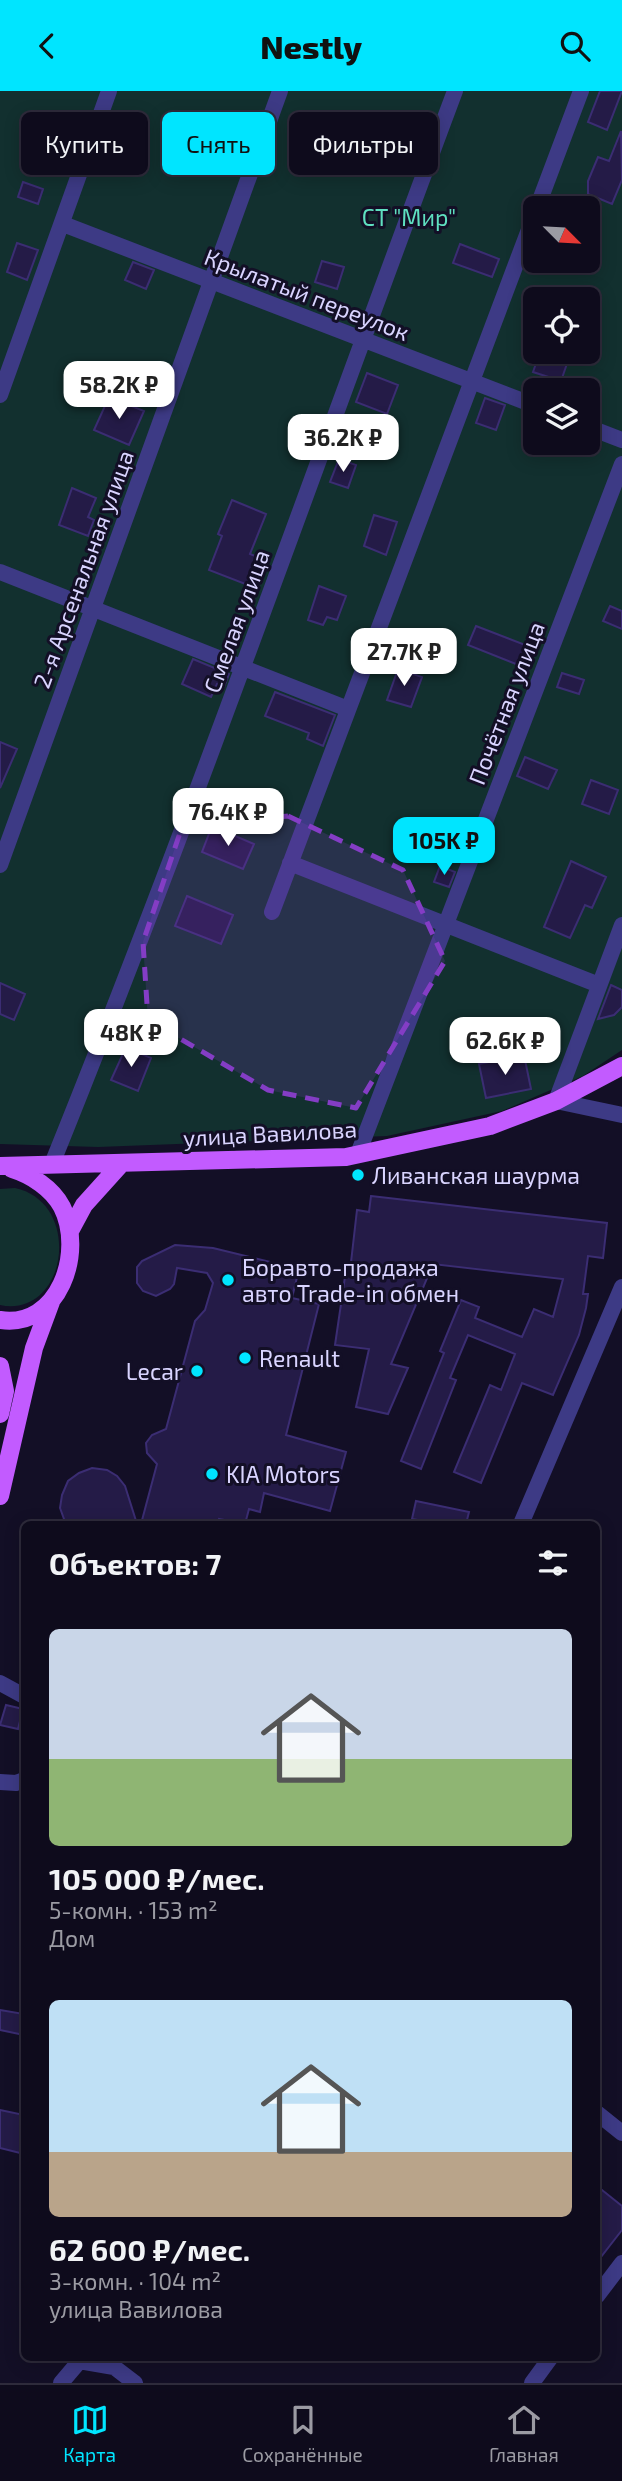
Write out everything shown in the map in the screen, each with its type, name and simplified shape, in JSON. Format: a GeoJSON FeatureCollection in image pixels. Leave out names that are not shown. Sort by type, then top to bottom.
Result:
{"type":"FeatureCollection","features":[{"type":"Feature","properties":{"kind":"main road","name":"улица Вавилова"},"geometry":{"type":"LineString","coordinates":[[1,1165],[346,1157],[490,1126],[556,1101],[622,1066]]}},
{"type":"Feature","properties":{"kind":"main road","name":"улица Вавилова"},"geometry":{"type":"LineString","coordinates":[[70,1231],[84,1205],[121,1164]]}},
{"type":"Feature","properties":{"kind":"main road","name":"улица Вавилова"},"geometry":{"type":"LineString","coordinates":[[0,1496],[34,1348],[51,1302],[64,1283],[71,1257],[70,1231],[62,1206],[35,1178],[1,1165]]}},
{"type":"Feature","properties":{"kind":"main road"},"geometry":{"type":"LineString","coordinates":[[0,1320],[10,1322],[29,1317],[51,1302]]}},
{"type":"Feature","properties":{"kind":"main road"},"geometry":{"type":"LineString","coordinates":[[0,1366],[5,1391],[0,1414]]}},
{"type":"Feature","properties":{"kind":"street"},"geometry":{"type":"LineString","coordinates":[[0,395],[109,91]]}},
{"type":"Feature","properties":{"kind":"street","name":"2-я Арсенальная улица"},"geometry":{"type":"LineString","coordinates":[[0,865],[280,91]]}},
{"type":"Feature","properties":{"kind":"street","name":"Смелая улица"},"geometry":{"type":"LineString","coordinates":[[52,1164],[244,668],[455,91]]}},
{"type":"Feature","properties":{"kind":"street"},"geometry":{"type":"LineString","coordinates":[[541,196],[581,91]]}},
{"type":"Feature","properties":{"kind":"street","name":"Крылатый переулок"},"geometry":{"type":"LineString","coordinates":[[63,224],[523,401]]}},
{"type":"Feature","properties":{"kind":"street"},"geometry":{"type":"LineString","coordinates":[[272,912],[523,244]]}},
{"type":"Feature","properties":{"kind":"street"},"geometry":{"type":"LineString","coordinates":[[600,431],[622,440]]}},
{"type":"Feature","properties":{"kind":"street","name":"Почётная улица"},"geometry":{"type":"LineString","coordinates":[[358,1154],[622,464]]}},
{"type":"Feature","properties":{"kind":"street"},"geometry":{"type":"LineString","coordinates":[[0,572],[348,709]]}},
{"type":"Feature","properties":{"kind":"street"},"geometry":{"type":"LineString","coordinates":[[290,863],[599,985]]}},
{"type":"Feature","properties":{"kind":"street"},"geometry":{"type":"LineString","coordinates":[[622,925],[556,1101],[622,1115]]}},
{"type":"Feature","properties":{"kind":"street"},"geometry":{"type":"LineString","coordinates":[[522,1521],[622,1287]]}},
{"type":"Feature","properties":{"kind":"street"},"geometry":{"type":"LineString","coordinates":[[0,1683],[21,1694]]}},
{"type":"Feature","properties":{"kind":"street"},"geometry":{"type":"LineString","coordinates":[[0,1782],[21,1781]]}},
{"type":"Feature","properties":{"kind":"street"},"geometry":{"type":"LineString","coordinates":[[600,2115],[622,2133]]}},
{"type":"Feature","properties":{"kind":"street"},"geometry":{"type":"LineString","coordinates":[[600,2292],[622,2263]]}},
{"type":"Feature","properties":{"kind":"street"},"geometry":{"type":"LineString","coordinates":[[61,2383],[79,2361]]}},
{"type":"Feature","properties":{"kind":"street"},"geometry":{"type":"LineString","coordinates":[[89,2361],[114,2367],[135,2383]]}},
{"type":"Feature","properties":{"kind":"street"},"geometry":{"type":"LineString","coordinates":[[532,2383],[548,2361]]}},
{"type":"Feature","properties":{"kind":"highlighted area"},"geometry":{"type":"Polygon","coordinates":[[[288,816],[403,870],[445,961],[356,1108],[268,1090],[148,1020],[143,942],[182,827],[288,816]]]}},
{"type":"Feature","properties":{"kind":"green space","name":"СТ \"Мир\""},"geometry":{"type":"Polygon","coordinates":[[[0,91],[622,91],[622,1050],[583,1076],[502,1111],[387,1136],[98,1147],[0,1144],[0,91]]]}},
{"type":"Feature","properties":{"kind":"green space"},"geometry":{"type":"Polygon","coordinates":[[[15,1188],[37,1198],[51,1215],[58,1235],[58,1257],[52,1278],[40,1295],[23,1305],[0,1305],[0,1189],[15,1188]]]}},
{"type":"Feature","properties":{"kind":"building"},"geometry":{"type":"Polygon","coordinates":[[[600,91],[622,91],[607,130],[588,122],[600,91]]]}},
{"type":"Feature","properties":{"kind":"building"},"geometry":{"type":"Polygon","coordinates":[[[621,131],[622,180],[612,204],[600,199],[600,196],[588,194],[588,181],[598,157],[609,161],[621,131]]]}},
{"type":"Feature","properties":{"kind":"building"},"geometry":{"type":"Polygon","coordinates":[[[23,182],[43,189],[38,204],[18,197],[23,182]]]}},
{"type":"Feature","properties":{"kind":"building"},"geometry":{"type":"Polygon","coordinates":[[[17,243],[38,250],[27,280],[7,272],[17,243]]]}},
{"type":"Feature","properties":{"kind":"building"},"geometry":{"type":"Polygon","coordinates":[[[460,244],[499,259],[492,277],[453,263],[460,244]]]}},
{"type":"Feature","properties":{"kind":"building"},"geometry":{"type":"Polygon","coordinates":[[[322,261],[344,267],[337,289],[315,282],[322,261]]]}},
{"type":"Feature","properties":{"kind":"building"},"geometry":{"type":"Polygon","coordinates":[[[133,262],[154,270],[146,289],[125,280],[133,262]]]}},
{"type":"Feature","properties":{"kind":"building"},"geometry":{"type":"Polygon","coordinates":[[[536,364],[567,364],[562,378],[533,372],[536,364]]]}},
{"type":"Feature","properties":{"kind":"building"},"geometry":{"type":"Polygon","coordinates":[[[367,373],[398,385],[387,414],[356,402],[367,373]]]}},
{"type":"Feature","properties":{"kind":"building"},"geometry":{"type":"Polygon","coordinates":[[[109,397],[144,411],[129,445],[94,430],[109,397]]]}},
{"type":"Feature","properties":{"kind":"building"},"geometry":{"type":"Polygon","coordinates":[[[485,398],[505,405],[496,430],[476,423],[485,398]]]}},
{"type":"Feature","properties":{"kind":"building"},"geometry":{"type":"Polygon","coordinates":[[[339,459],[356,465],[348,488],[330,482],[339,459]]]}},
{"type":"Feature","properties":{"kind":"building"},"geometry":{"type":"Polygon","coordinates":[[[72,488],[96,498],[88,517],[94,520],[88,536],[59,525],[72,488]]]}},
{"type":"Feature","properties":{"kind":"building"},"geometry":{"type":"Polygon","coordinates":[[[232,500],[266,514],[250,554],[263,559],[253,587],[209,570],[222,536],[218,534],[232,500]]]}},
{"type":"Feature","properties":{"kind":"building"},"geometry":{"type":"Polygon","coordinates":[[[374,515],[397,522],[386,555],[364,546],[374,515]]]}},
{"type":"Feature","properties":{"kind":"building"},"geometry":{"type":"Polygon","coordinates":[[[319,586],[346,596],[337,620],[327,617],[323,625],[308,620],[319,586]]]}},
{"type":"Feature","properties":{"kind":"building"},"geometry":{"type":"Polygon","coordinates":[[[610,606],[622,611],[622,629],[603,621],[610,606]]]}},
{"type":"Feature","properties":{"kind":"building"},"geometry":{"type":"Polygon","coordinates":[[[476,626],[528,646],[521,666],[468,645],[476,626]]]}},
{"type":"Feature","properties":{"kind":"building"},"geometry":{"type":"Polygon","coordinates":[[[193,659],[229,674],[224,687],[217,684],[211,697],[182,684],[193,659]]]}},
{"type":"Feature","properties":{"kind":"building"},"geometry":{"type":"Polygon","coordinates":[[[398,669],[422,677],[411,707],[387,700],[398,669]]]}},
{"type":"Feature","properties":{"kind":"building"},"geometry":{"type":"Polygon","coordinates":[[[562,673],[584,680],[579,694],[557,687],[562,673]]]}},
{"type":"Feature","properties":{"kind":"building"},"geometry":{"type":"Polygon","coordinates":[[[275,692],[335,715],[323,746],[307,739],[309,733],[265,716],[275,692]]]}},
{"type":"Feature","properties":{"kind":"building"},"geometry":{"type":"Polygon","coordinates":[[[0,742],[17,749],[0,788],[0,742]]]}},
{"type":"Feature","properties":{"kind":"building"},"geometry":{"type":"Polygon","coordinates":[[[525,757],[557,770],[548,789],[517,776],[525,757]]]}},
{"type":"Feature","properties":{"kind":"building"},"geometry":{"type":"Polygon","coordinates":[[[591,780],[618,790],[609,814],[582,804],[591,780]]]}},
{"type":"Feature","properties":{"kind":"building"},"geometry":{"type":"Polygon","coordinates":[[[212,826],[254,844],[243,869],[202,852],[212,826]]]}},
{"type":"Feature","properties":{"kind":"building"},"geometry":{"type":"Polygon","coordinates":[[[571,861],[606,877],[592,908],[585,905],[570,938],[544,927],[571,861]]]}},
{"type":"Feature","properties":{"kind":"building"},"geometry":{"type":"Polygon","coordinates":[[[440,866],[455,872],[449,887],[434,882],[440,866]]]}},
{"type":"Feature","properties":{"kind":"building"},"geometry":{"type":"Polygon","coordinates":[[[187,896],[233,915],[221,944],[175,926],[187,896]]]}},
{"type":"Feature","properties":{"kind":"building"},"geometry":{"type":"Polygon","coordinates":[[[0,983],[25,994],[14,1020],[0,1014],[0,983]]]}},
{"type":"Feature","properties":{"kind":"building"},"geometry":{"type":"Polygon","coordinates":[[[611,985],[622,990],[622,1007],[614,1015],[598,1019],[611,985]]]}},
{"type":"Feature","properties":{"kind":"building"},"geometry":{"type":"Polygon","coordinates":[[[126,1047],[151,1058],[138,1091],[111,1080],[126,1047]]]}},
{"type":"Feature","properties":{"kind":"building"},"geometry":{"type":"Polygon","coordinates":[[[524,1055],[531,1089],[486,1098],[479,1064],[524,1055]]]}},
{"type":"Feature","properties":{"kind":"building"},"geometry":{"type":"Polygon","coordinates":[[[371,1196],[607,1223],[603,1258],[588,1256],[583,1294],[588,1294],[586,1308],[579,1335],[553,1395],[522,1383],[481,1483],[454,1472],[490,1385],[501,1390],[515,1354],[468,1335],[450,1378],[456,1380],[421,1469],[401,1461],[444,1353],[440,1351],[461,1300],[479,1307],[475,1318],[522,1337],[534,1309],[553,1317],[563,1279],[433,1264],[391,1364],[408,1368],[388,1414],[356,1407],[369,1349],[335,1345],[346,1270],[350,1271],[357,1210],[369,1212],[371,1196]]]}},
{"type":"Feature","properties":{"kind":"building"},"geometry":{"type":"Polygon","coordinates":[[[175,1245],[213,1248],[299,1269],[292,1298],[319,1304],[286,1435],[346,1452],[330,1511],[264,1493],[260,1512],[249,1509],[246,1521],[142,1521],[157,1464],[147,1453],[146,1443],[152,1435],[166,1429],[195,1321],[205,1310],[213,1283],[207,1273],[177,1268],[174,1284],[156,1296],[143,1291],[137,1283],[137,1267],[142,1261],[175,1245]]]}},
{"type":"Feature","properties":{"kind":"building"},"geometry":{"type":"Polygon","coordinates":[[[92,1468],[107,1470],[117,1476],[125,1486],[136,1521],[66,1521],[60,1508],[62,1495],[68,1481],[92,1468]]]}},
{"type":"Feature","properties":{"kind":"building"},"geometry":{"type":"Polygon","coordinates":[[[416,1501],[469,1512],[467,1521],[412,1519],[416,1501]]]}},
{"type":"Feature","properties":{"kind":"building"},"geometry":{"type":"Polygon","coordinates":[[[6,1705],[21,1709],[18,1729],[0,1725],[6,1705]]]}},
{"type":"Feature","properties":{"kind":"building"},"geometry":{"type":"Polygon","coordinates":[[[0,2010],[21,2014],[21,2034],[0,2030],[0,2010]]]}},
{"type":"Feature","properties":{"kind":"building"},"geometry":{"type":"Polygon","coordinates":[[[0,2110],[21,2114],[21,2153],[0,2148],[0,2110]]]}},
{"type":"Feature","properties":{"kind":"building"},"geometry":{"type":"Polygon","coordinates":[[[600,2188],[622,2206],[622,2230],[600,2258],[600,2188]]]}},
{"type":"Feature","properties":{"kind":"place","name":"Ливанская шаурма"},"geometry":{"type":"Point","coordinates":[358,1175]}},
{"type":"Feature","properties":{"kind":"place","name":"Боравто-продажа авто Trade-in обмен"},"geometry":{"type":"Point","coordinates":[228,1280]}},
{"type":"Feature","properties":{"kind":"place","name":"Renault"},"geometry":{"type":"Point","coordinates":[245,1358]}},
{"type":"Feature","properties":{"kind":"place","name":"Lecar"},"geometry":{"type":"Point","coordinates":[197,1371]}},
{"type":"Feature","properties":{"kind":"place","name":"KIA Motors"},"geometry":{"type":"Point","coordinates":[212,1474]}}]}
